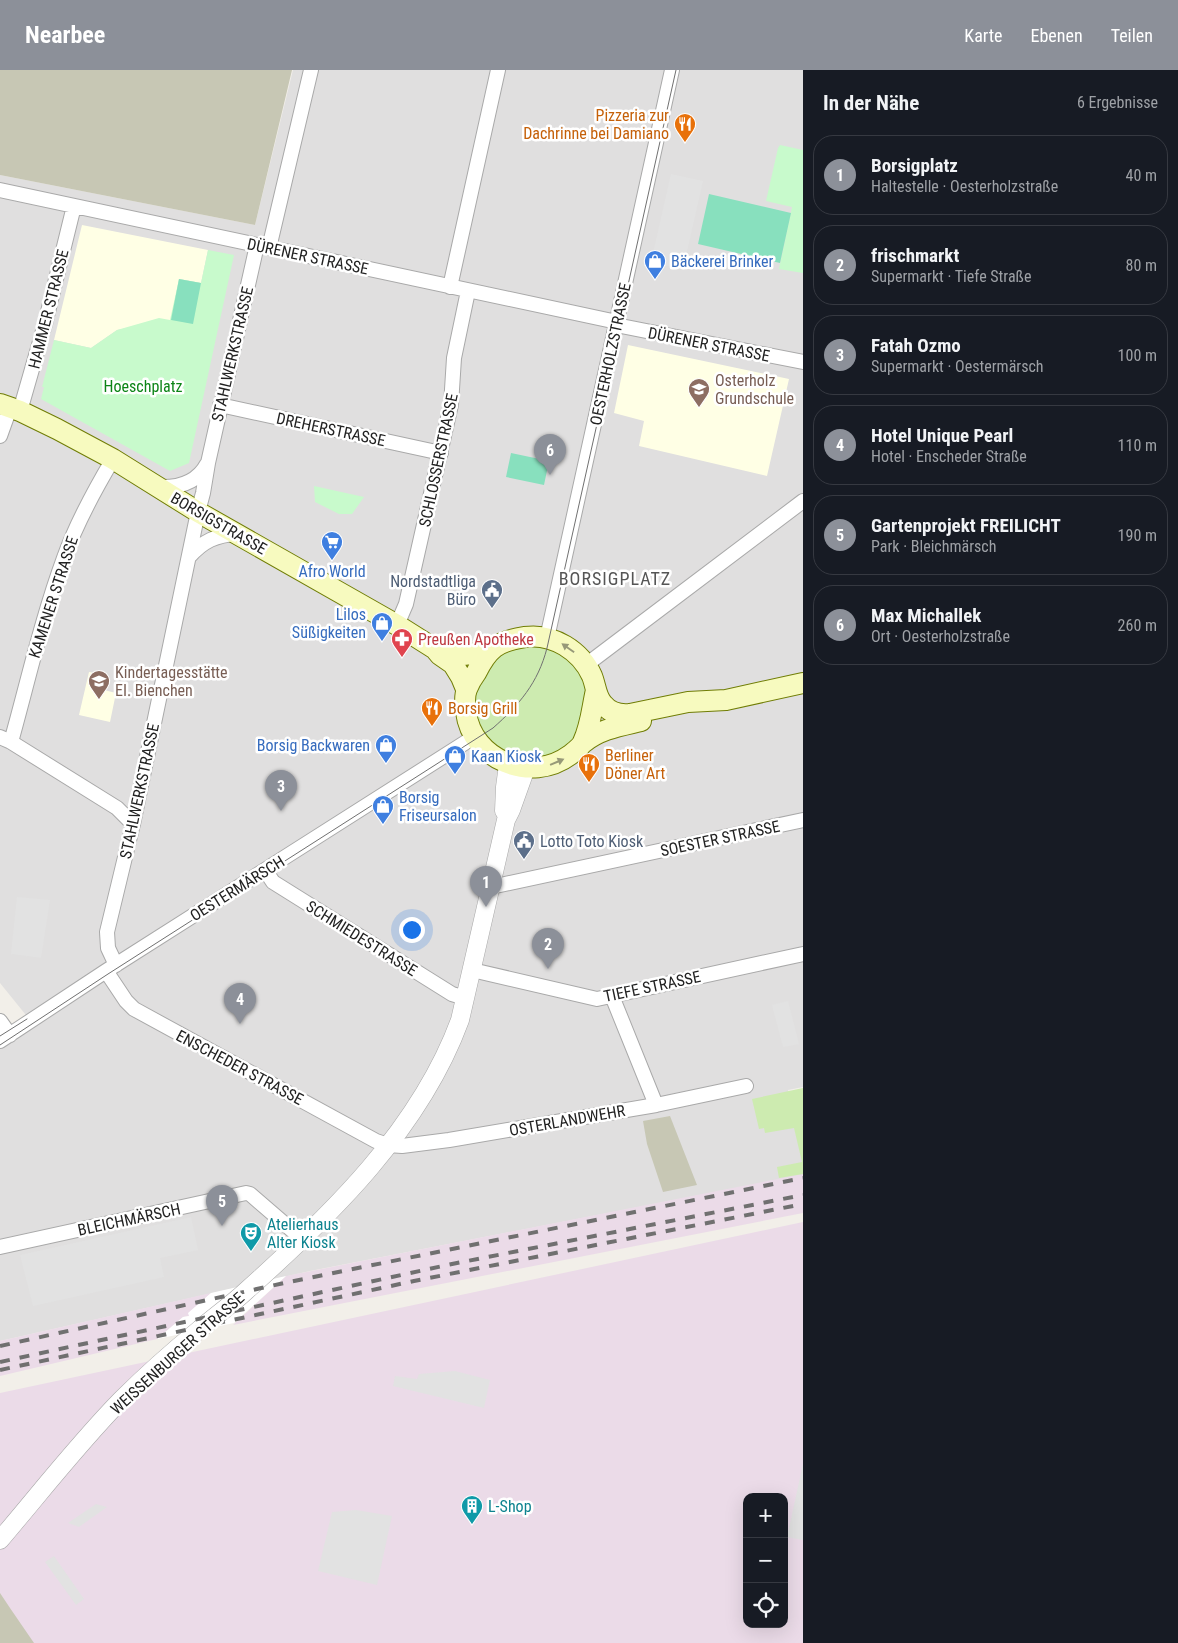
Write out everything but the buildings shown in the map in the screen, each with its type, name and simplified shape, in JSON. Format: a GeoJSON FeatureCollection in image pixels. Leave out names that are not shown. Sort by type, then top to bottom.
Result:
{"type":"FeatureCollection","features":[{"type":"Feature","properties":{"kind":"main road","name":"BORSIGSTRASSE"},"geometry":{"type":"LineString","coordinates":[[10,408],[113,459],[198,512],[397,625],[435,649],[463,656],[487,652]]}},
{"type":"Feature","properties":{"kind":"main road"},"geometry":{"type":"LineString","coordinates":[[726,700],[714,708],[698,712],[684,712],[609,728],[592,736],[565,759],[540,768],[517,766],[492,756],[474,737],[466,718],[464,702],[466,689],[487,652],[511,639],[527,636],[547,638],[570,649],[586,665],[604,706],[621,715],[688,702],[726,700],[803,683]]}},
{"type":"Feature","properties":{"kind":"main road","name":"BORSIGSTRASSE"},"geometry":{"type":"LineString","coordinates":[[435,649],[440,656],[456,667],[466,689]]}},
{"type":"Feature","properties":{"kind":"main road"},"geometry":{"type":"LineString","coordinates":[[583,743],[591,719],[596,690]]}},
{"type":"Feature","properties":{"kind":"street","name":"STAHLWERKSTRASSE"},"geometry":{"type":"LineString","coordinates":[[111,968],[107,932],[133,824],[220,405],[311,70]]}},
{"type":"Feature","properties":{"kind":"street"},"geometry":{"type":"LineString","coordinates":[[450,287],[498,70]]}},
{"type":"Feature","properties":{"kind":"street","name":"OESTERHOLZSTRASSE"},"geometry":{"type":"LineString","coordinates":[[547,638],[672,70]]}},
{"type":"Feature","properties":{"kind":"street","name":"DÜRENER STRASSE"},"geometry":{"type":"LineString","coordinates":[[0,190],[616,324],[803,362]]}},
{"type":"Feature","properties":{"kind":"street","name":"HAMMER STRASSE"},"geometry":{"type":"LineString","coordinates":[[0,436],[45,324],[74,206]]}},
{"type":"Feature","properties":{"kind":"street","name":"SCHLOSSERSTRASSE"},"geometry":{"type":"LineString","coordinates":[[397,625],[406,604],[441,453],[451,405],[454,358],[468,292]]}},
{"type":"Feature","properties":{"kind":"street","name":"DREHERSTRASSE"},"geometry":{"type":"LineString","coordinates":[[220,405],[441,453]]}},
{"type":"Feature","properties":{"kind":"street","name":"KAMENER STRASSE"},"geometry":{"type":"LineString","coordinates":[[6,739],[64,557],[77,526],[113,459]]}},
{"type":"Feature","properties":{"kind":"street"},"geometry":{"type":"LineString","coordinates":[[157,486],[171,488],[188,482],[203,472],[208,463]]}},
{"type":"Feature","properties":{"kind":"street"},"geometry":{"type":"LineString","coordinates":[[586,665],[803,501]]}},
{"type":"Feature","properties":{"kind":"street"},"geometry":{"type":"LineString","coordinates":[[188,558],[200,545],[208,541],[222,535],[237,534]]}},
{"type":"Feature","properties":{"kind":"street","name":"OESTERMÄRSCH"},"geometry":{"type":"LineString","coordinates":[[5,1038],[111,968],[474,737]]}},
{"type":"Feature","properties":{"kind":"street"},"geometry":{"type":"LineString","coordinates":[[6,739],[118,808],[133,824]]}},
{"type":"Feature","properties":{"kind":"street"},"geometry":{"type":"LineString","coordinates":[[301,1238],[354,1185],[388,1146],[441,1066],[460,1020],[506,820],[504,808],[517,766]]}},
{"type":"Feature","properties":{"kind":"street","name":"SOESTER STRASSE"},"geometry":{"type":"LineString","coordinates":[[490,888],[803,820]]}},
{"type":"Feature","properties":{"kind":"street","name":"SCHMIEDESTRASSE"},"geometry":{"type":"LineString","coordinates":[[265,870],[273,882],[452,994],[465,998]]}},
{"type":"Feature","properties":{"kind":"street","name":"TIEFE STRASSE"},"geometry":{"type":"LineString","coordinates":[[472,970],[597,999],[803,954]]}},
{"type":"Feature","properties":{"kind":"street","name":"ENSCHEDER STRASSE"},"geometry":{"type":"LineString","coordinates":[[111,968],[126,1001],[134,1009],[388,1146]]}},
{"type":"Feature","properties":{"kind":"street"},"geometry":{"type":"LineString","coordinates":[[612,996],[656,1104]]}},
{"type":"Feature","properties":{"kind":"street"},"geometry":{"type":"LineString","coordinates":[[0,1021],[5,1038]]}},
{"type":"Feature","properties":{"kind":"street","name":"OSTERLANDWEHR"},"geometry":{"type":"LineString","coordinates":[[388,1146],[449,1140],[656,1104],[746,1086]]}},
{"type":"Feature","properties":{"kind":"street","name":"BLEICHMÄRSCH"},"geometry":{"type":"LineString","coordinates":[[0,1247],[246,1193],[250,1194],[301,1238]]}},
{"type":"Feature","properties":{"kind":"street","name":"WEISSENBURGER STRASSE"},"geometry":{"type":"LineString","coordinates":[[0,1540],[122,1399],[198,1330],[246,1291],[301,1238]]}},
{"type":"Feature","properties":{"kind":"shaded area"},"geometry":{"type":"Polygon","coordinates":[[[0,70],[292,70],[255,225],[0,175],[0,70]]]}},
{"type":"Feature","properties":{"kind":"shaded area"},"geometry":{"type":"Polygon","coordinates":[[[293,70],[803,70],[803,1087],[788,1090],[803,1162],[803,1175],[310,1271],[0,1341],[0,1048],[34,1025],[0,983],[0,175],[255,225],[293,70]]]}},
{"type":"Feature","properties":{"kind":"shaded area"},"geometry":{"type":"Polygon","coordinates":[[[671,174],[703,181],[683,269],[651,262],[671,174]]]}},
{"type":"Feature","properties":{"kind":"shaded area"},"geometry":{"type":"Polygon","coordinates":[[[82,225],[208,250],[201,283],[179,279],[171,320],[117,330],[91,348],[54,340],[82,225]]]}},
{"type":"Feature","properties":{"kind":"shaded area","name":"Osterholz Grundschule"},"geometry":{"type":"Polygon","coordinates":[[[628,345],[789,379],[767,476],[639,446],[644,421],[614,413],[628,345]]]}},
{"type":"Feature","properties":{"kind":"shaded area","name":"Kindertagesstätte EI. Bienchen"},"geometry":{"type":"Polygon","coordinates":[[[89,672],[106,675],[104,690],[116,693],[110,722],[79,715],[89,672]]]}},
{"type":"Feature","properties":{"kind":"shaded area"},"geometry":{"type":"Polygon","coordinates":[[[17,897],[50,900],[41,958],[11,954],[17,897]]]}},
{"type":"Feature","properties":{"kind":"shaded area"},"geometry":{"type":"Polygon","coordinates":[[[788,1001],[799,1044],[783,1047],[772,1005],[788,1001]]]}},
{"type":"Feature","properties":{"kind":"shaded area"},"geometry":{"type":"Polygon","coordinates":[[[670,1116],[697,1185],[663,1192],[647,1144],[643,1121],[670,1116]]]}},
{"type":"Feature","properties":{"kind":"shaded area"},"geometry":{"type":"Polygon","coordinates":[[[803,1174],[803,1213],[233,1325],[286,1276],[803,1174]]]}},
{"type":"Feature","properties":{"kind":"shaded area"},"geometry":{"type":"Polygon","coordinates":[[[191,1217],[198,1250],[160,1258],[164,1277],[33,1306],[20,1255],[191,1217]]]}},
{"type":"Feature","properties":{"kind":"shaded area"},"geometry":{"type":"Polygon","coordinates":[[[803,1222],[803,1643],[0,1643],[0,1393],[803,1222]]]}},
{"type":"Feature","properties":{"kind":"shaded area"},"geometry":{"type":"Polygon","coordinates":[[[211,1293],[189,1313],[189,1316],[183,1317],[157,1339],[0,1376],[0,1341],[211,1293]]]}},
{"type":"Feature","properties":{"kind":"shaded area"},"geometry":{"type":"Polygon","coordinates":[[[455,1371],[490,1380],[484,1408],[393,1386],[395,1376],[417,1379],[419,1374],[455,1371]]]}},
{"type":"Feature","properties":{"kind":"shaded area"},"geometry":{"type":"Polygon","coordinates":[[[803,1464],[803,1540],[788,1537],[803,1464]]]}},
{"type":"Feature","properties":{"kind":"shaded area"},"geometry":{"type":"Polygon","coordinates":[[[96,1504],[107,1507],[79,1527],[68,1523],[96,1504]]]}},
{"type":"Feature","properties":{"kind":"shaded area"},"geometry":{"type":"Polygon","coordinates":[[[356,1510],[392,1516],[377,1585],[318,1571],[332,1512],[356,1510]]]}},
{"type":"Feature","properties":{"kind":"shaded area"},"geometry":{"type":"Polygon","coordinates":[[[54,1556],[84,1599],[76,1605],[45,1562],[54,1556]]]}},
{"type":"Feature","properties":{"kind":"shaded area"},"geometry":{"type":"Polygon","coordinates":[[[0,1593],[10,1608],[34,1643],[0,1643],[0,1593]]]}},
{"type":"Feature","properties":{"kind":"green space"},"geometry":{"type":"Polygon","coordinates":[[[780,145],[803,150],[803,273],[779,269],[792,207],[766,201],[780,145]]]}},
{"type":"Feature","properties":{"kind":"green space"},"geometry":{"type":"Polygon","coordinates":[[[709,194],[791,213],[780,263],[698,244],[709,194]]]}},
{"type":"Feature","properties":{"kind":"green space","name":"Hoeschplatz"},"geometry":{"type":"Polygon","coordinates":[[[208,250],[234,255],[189,463],[170,471],[41,399],[44,387],[42,387],[54,340],[91,348],[117,330],[159,318],[170,320],[179,279],[201,283],[208,250]]]}},
{"type":"Feature","properties":{"kind":"green space"},"geometry":{"type":"Polygon","coordinates":[[[179,279],[201,283],[193,324],[171,320],[179,279]]]}},
{"type":"Feature","properties":{"kind":"green space"},"geometry":{"type":"Polygon","coordinates":[[[511,453],[549,461],[544,485],[506,477],[511,453]]]}},
{"type":"Feature","properties":{"kind":"green space"},"geometry":{"type":"Polygon","coordinates":[[[314,486],[364,497],[352,514],[339,514],[315,502],[314,486]]]}},
{"type":"Feature","properties":{"kind":"green space"},"geometry":{"type":"Polygon","coordinates":[[[535,643],[546,645],[573,662],[588,690],[575,740],[548,758],[515,758],[488,742],[473,713],[476,681],[504,650],[535,643]]]}},
{"type":"Feature","properties":{"kind":"green space"},"geometry":{"type":"Polygon","coordinates":[[[803,1088],[803,1174],[779,1178],[777,1167],[802,1162],[794,1128],[765,1133],[764,1128],[759,1129],[752,1099],[803,1088]]]}},
{"type":"Feature","properties":{"kind":"pier"},"geometry":{"type":"Polygon","coordinates":[[[286,1276],[234,1323],[157,1339],[183,1317],[189,1316],[188,1313],[211,1293],[286,1276]]]}},
{"type":"Feature","properties":{"kind":"tram line"},"geometry":{"type":"LineString","coordinates":[[0,1045],[493,728],[511,711],[533,683],[547,648],[676,70]]}},
{"type":"Feature","properties":{"kind":"tram line"},"geometry":{"type":"LineString","coordinates":[[0,1036],[27,1019]]}},
{"type":"Feature","properties":{"kind":"railway"},"geometry":{"type":"LineString","coordinates":[[0,1346],[284,1283],[803,1178]]}},
{"type":"Feature","properties":{"kind":"railway"},"geometry":{"type":"LineString","coordinates":[[0,1362],[452,1264],[803,1195]]}},
{"type":"Feature","properties":{"kind":"railway"},"geometry":{"type":"LineString","coordinates":[[0,1370],[414,1281],[803,1204]]}},
{"type":"Feature","properties":{"kind":"place","name":"Pizzeria zur Dachrinne bei Damiano"},"geometry":{"type":"Point","coordinates":[685,143]}},
{"type":"Feature","properties":{"kind":"place","name":"Bäckerei Brinker"},"geometry":{"type":"Point","coordinates":[655,280]}},
{"type":"Feature","properties":{"kind":"place","name":"Osterholz Grundschule"},"geometry":{"type":"Point","coordinates":[699,408]}},
{"type":"Feature","properties":{"kind":"place","name":"Max Michallek"},"geometry":{"type":"Point","coordinates":[550,475]}},
{"type":"Feature","properties":{"kind":"place","name":"Afro World"},"geometry":{"type":"Point","coordinates":[332,561]}},
{"type":"Feature","properties":{"kind":"place","name":"Nordstadtliga Büro"},"geometry":{"type":"Point","coordinates":[492,609]}},
{"type":"Feature","properties":{"kind":"place","name":"Lilos Süßigkeiten"},"geometry":{"type":"Point","coordinates":[382,642]}},
{"type":"Feature","properties":{"kind":"place","name":"Preußen Apotheke"},"geometry":{"type":"Point","coordinates":[402,658]}},
{"type":"Feature","properties":{"kind":"place","name":"Kindertagesstätte EI. Bienchen"},"geometry":{"type":"Point","coordinates":[99,700]}},
{"type":"Feature","properties":{"kind":"place","name":"Borsig Grill"},"geometry":{"type":"Point","coordinates":[432,727]}},
{"type":"Feature","properties":{"kind":"place","name":"Borsig Backwaren"},"geometry":{"type":"Point","coordinates":[386,764]}},
{"type":"Feature","properties":{"kind":"place","name":"Kaan Kiosk"},"geometry":{"type":"Point","coordinates":[455,775]}},
{"type":"Feature","properties":{"kind":"place","name":"Berliner Döner Art"},"geometry":{"type":"Point","coordinates":[589,783]}},
{"type":"Feature","properties":{"kind":"place","name":"Fatah Ozmo"},"geometry":{"type":"Point","coordinates":[281,811]}},
{"type":"Feature","properties":{"kind":"place","name":"Borsig Friseursalon"},"geometry":{"type":"Point","coordinates":[383,825]}},
{"type":"Feature","properties":{"kind":"place","name":"Lotto Toto Kiosk"},"geometry":{"type":"Point","coordinates":[524,860]}},
{"type":"Feature","properties":{"kind":"place","name":"Borsigplatz"},"geometry":{"type":"Point","coordinates":[486,907]}},
{"type":"Feature","properties":{"kind":"place","name":"frischmarkt"},"geometry":{"type":"Point","coordinates":[548,969]}},
{"type":"Feature","properties":{"kind":"place","name":"Hotel Unique Pearl"},"geometry":{"type":"Point","coordinates":[240,1024]}},
{"type":"Feature","properties":{"kind":"place","name":"Gartenprojekt FREILICHT"},"geometry":{"type":"Point","coordinates":[222,1226]}},
{"type":"Feature","properties":{"kind":"place","name":"Atelierhaus Alter Kiosk"},"geometry":{"type":"Point","coordinates":[251,1252]}},
{"type":"Feature","properties":{"kind":"place","name":"L-Shop"},"geometry":{"type":"Point","coordinates":[472,1525]}},
{"type":"Feature","properties":{"kind":"district","name":"BORSIGPLATZ"},"geometry":{"type":"Point","coordinates":[615,579]}}]}
